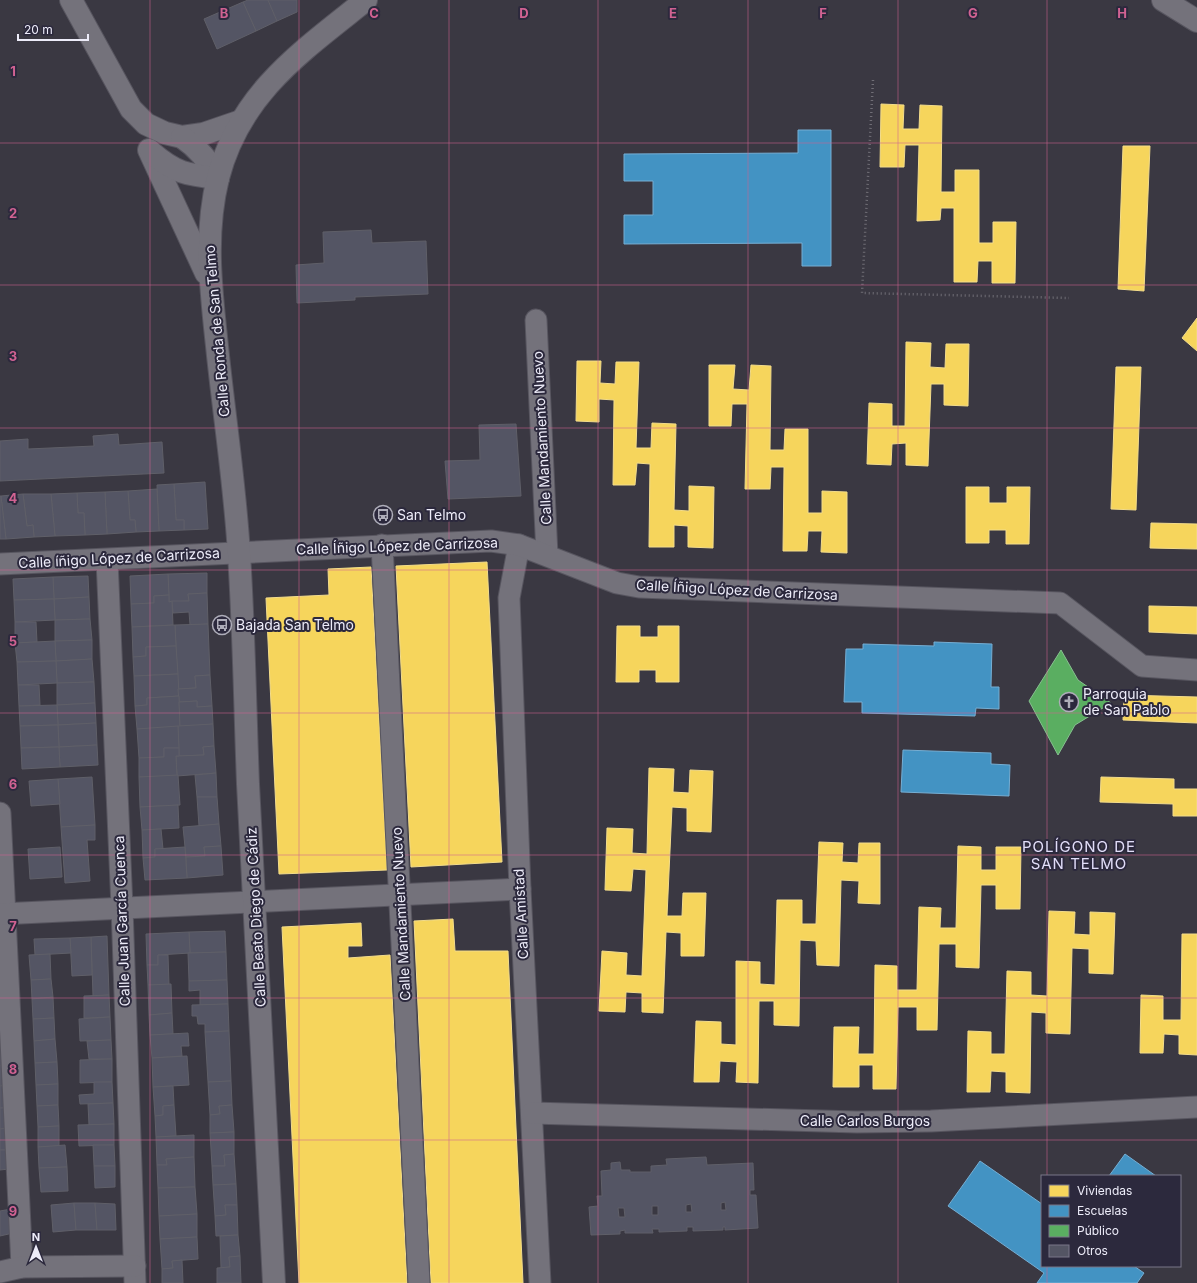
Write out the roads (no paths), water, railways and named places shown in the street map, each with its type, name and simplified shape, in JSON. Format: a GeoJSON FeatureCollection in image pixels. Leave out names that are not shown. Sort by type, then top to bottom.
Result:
{"type":"FeatureCollection","features":[{"type":"Feature","properties":{"kind":"street"},"geometry":{"type":"LineString","coordinates":[[71,0],[131,109],[137,130],[149,150],[200,257],[211,287]]}},
{"type":"Feature","properties":{"kind":"street","name":"Calle Ronda de San Telmo"},"geometry":{"type":"LineString","coordinates":[[239,552],[211,287],[209,242],[218,178],[227,150],[241,121],[270,80],[296,56],[366,0]]}},
{"type":"Feature","properties":{"kind":"street"},"geometry":{"type":"LineString","coordinates":[[1163,0],[1197,21]]}},
{"type":"Feature","properties":{"kind":"street"},"geometry":{"type":"LineString","coordinates":[[131,109],[146,124],[165,133],[182,137],[194,145],[212,166],[218,178]]}},
{"type":"Feature","properties":{"kind":"street"},"geometry":{"type":"LineString","coordinates":[[182,137],[203,134],[241,121]]}},
{"type":"Feature","properties":{"kind":"street"},"geometry":{"type":"LineString","coordinates":[[149,150],[165,164],[181,173],[218,178]]}},
{"type":"Feature","properties":{"kind":"street","name":"Calle Mandamiento Nuevo"},"geometry":{"type":"LineString","coordinates":[[536,320],[547,555]]}},
{"type":"Feature","properties":{"kind":"street","name":"Calle Íñigo López de Carrizosa"},"geometry":{"type":"LineString","coordinates":[[239,552],[491,541],[519,545],[617,583],[639,588],[1060,603],[1142,666],[1197,670]]}},
{"type":"Feature","properties":{"kind":"street","name":"Calle Mandamiento Nuevo"},"geometry":{"type":"LineString","coordinates":[[382,545],[419,1283]]}},
{"type":"Feature","properties":{"kind":"street","name":"Calle Amistad"},"geometry":{"type":"LineString","coordinates":[[519,545],[509,598],[520,889],[540,1283]]}},
{"type":"Feature","properties":{"kind":"street","name":"Calle íñigo López de Carrizosa"},"geometry":{"type":"LineString","coordinates":[[0,564],[107,560],[239,552]]}},
{"type":"Feature","properties":{"kind":"street","name":"Calle Beato Diego de Cádiz"},"geometry":{"type":"LineString","coordinates":[[239,552],[248,779],[274,1283]]}},
{"type":"Feature","properties":{"kind":"street","name":"Calle Juan García Cuenca"},"geometry":{"type":"LineString","coordinates":[[107,560],[122,907],[135,1275]]}},
{"type":"Feature","properties":{"kind":"street"},"geometry":{"type":"LineString","coordinates":[[0,813],[2,914],[22,1267]]}},
{"type":"Feature","properties":{"kind":"street"},"geometry":{"type":"LineString","coordinates":[[2,914],[122,907],[255,903],[520,889]]}},
{"type":"Feature","properties":{"kind":"street","name":"Calle Carlos Burgos"},"geometry":{"type":"LineString","coordinates":[[532,1113],[857,1122],[931,1121],[1197,1107]]}},
{"type":"Feature","properties":{"kind":"street"},"geometry":{"type":"LineString","coordinates":[[0,1272],[22,1267],[135,1275]]}},
{"type":"Feature","properties":{"kind":"place","name":"San Telmo"},"geometry":{"type":"Point","coordinates":[383,515]}},
{"type":"Feature","properties":{"kind":"place","name":"Bajada San Telmo"},"geometry":{"type":"Point","coordinates":[222,625]}},
{"type":"Feature","properties":{"kind":"place","name":"Parroquia de San Pablo"},"geometry":{"type":"Point","coordinates":[1069,702]}},
{"type":"Feature","properties":{"kind":"district","name":"POLÍGONO DE SAN TELMO"},"geometry":{"type":"Point","coordinates":[1079,856]}}]}
